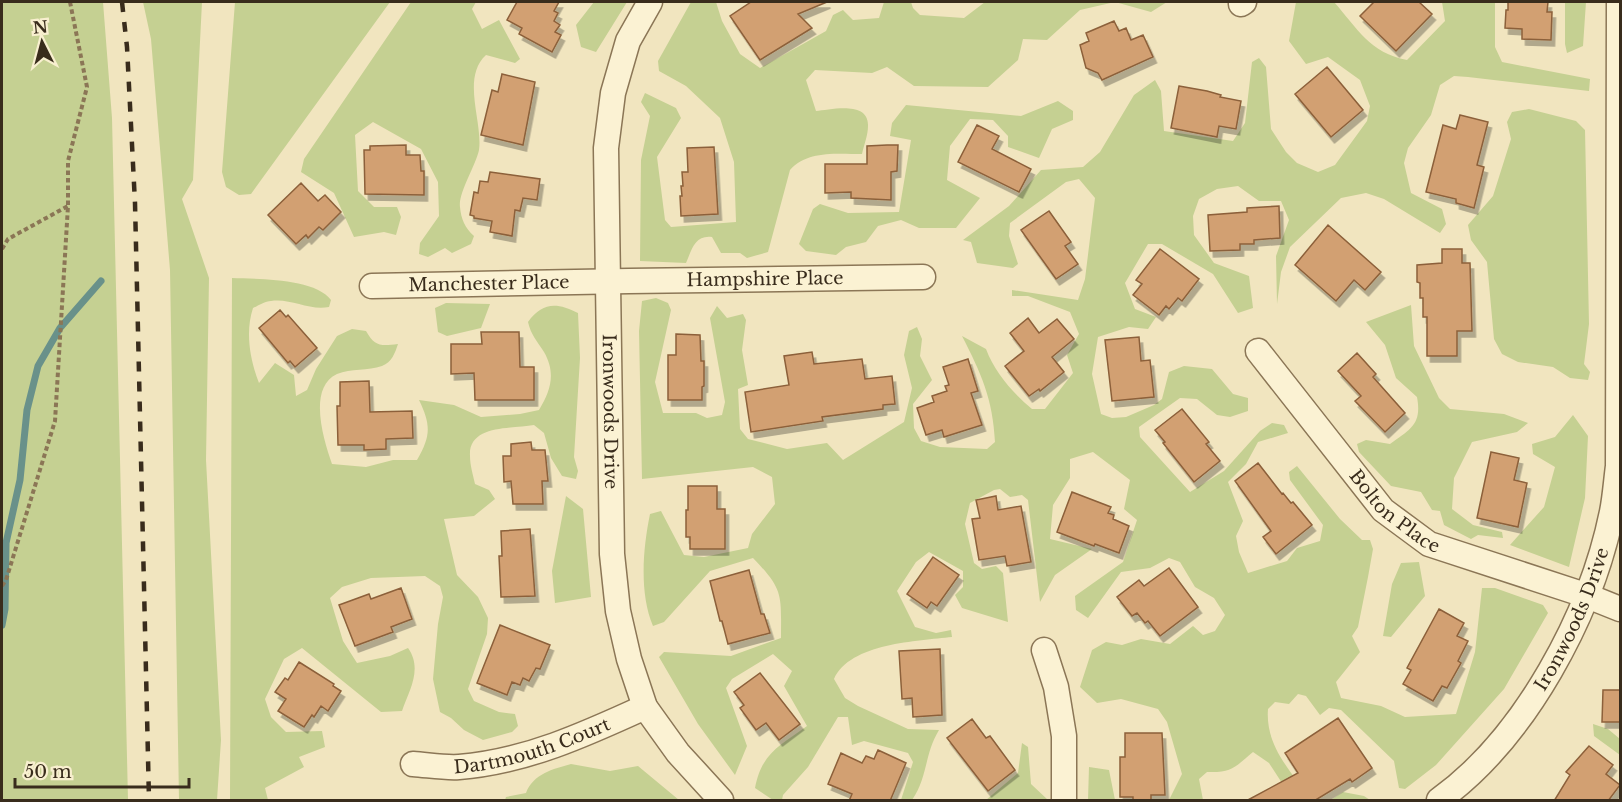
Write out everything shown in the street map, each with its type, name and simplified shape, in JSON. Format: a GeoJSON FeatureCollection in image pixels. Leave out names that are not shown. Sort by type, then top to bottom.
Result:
{"type":"FeatureCollection","features":[{"type":"Feature","properties":{"kind":"street","name":"Ironwoods Drive"},"geometry":{"type":"LineString","coordinates":[[650,2],[628,41],[613,93],[606,148],[612,554],[618,611],[629,659],[645,707],[678,753],[721,801]]}},
{"type":"Feature","properties":{"kind":"street","name":"Ironwoods Drive"},"geometry":{"type":"LineString","coordinates":[[1439,801],[1494,749],[1519,719],[1551,669],[1585,596],[1601,554],[1612,511],[1618,466],[1619,2]]}},
{"type":"Feature","properties":{"kind":"street","name":"Hampshire Place"},"geometry":{"type":"LineString","coordinates":[[607,281],[923,277]]}},
{"type":"Feature","properties":{"kind":"street","name":"Manchester Place"},"geometry":{"type":"LineString","coordinates":[[372,286],[607,281]]}},
{"type":"Feature","properties":{"kind":"street","name":"Bolton Place"},"geometry":{"type":"LineString","coordinates":[[1258,351],[1383,510],[1429,544],[1620,609]]}},
{"type":"Feature","properties":{"kind":"street"},"geometry":{"type":"LineString","coordinates":[[1044,650],[1056,687],[1064,736],[1064,801]]}},
{"type":"Feature","properties":{"kind":"street","name":"Dartmouth Court"},"geometry":{"type":"LineString","coordinates":[[413,764],[458,767],[504,759],[550,747],[594,731],[645,707]]}},
{"type":"Feature","properties":{"kind":"path"},"geometry":{"type":"LineString","coordinates":[[2,586],[6,580],[55,421],[68,206],[68,161],[87,87],[70,2]]}},
{"type":"Feature","properties":{"kind":"path"},"geometry":{"type":"LineString","coordinates":[[2,249],[8,239],[68,206]]}},
{"type":"Feature","properties":{"kind":"green space"},"geometry":{"type":"Polygon","coordinates":[[[2,2],[103,2],[112,118],[128,800],[2,800],[2,2]]]}},
{"type":"Feature","properties":{"kind":"green space"},"geometry":{"type":"Polygon","coordinates":[[[143,2],[202,2],[193,180],[182,199],[209,278],[206,460],[221,740],[217,800],[179,800],[170,270],[151,39],[143,2]]]}},
{"type":"Feature","properties":{"kind":"green space"},"geometry":{"type":"Polygon","coordinates":[[[235,2],[390,2],[251,194],[239,195],[226,187],[222,172],[235,2]]]}},
{"type":"Feature","properties":{"kind":"green space"},"geometry":{"type":"Polygon","coordinates":[[[411,2],[476,2],[472,9],[482,29],[499,20],[520,59],[515,63],[486,55],[479,65],[474,88],[479,150],[460,201],[462,219],[474,236],[471,244],[452,253],[445,248],[428,257],[419,254],[420,243],[439,216],[438,182],[421,149],[373,122],[355,135],[358,191],[374,207],[397,207],[401,217],[396,235],[384,232],[354,237],[334,193],[301,172],[304,159],[411,2]]]}},
{"type":"Feature","properties":{"kind":"green space"},"geometry":{"type":"Polygon","coordinates":[[[594,2],[627,2],[596,52],[581,47],[576,25],[594,2]]]}},
{"type":"Feature","properties":{"kind":"green space"},"geometry":{"type":"Polygon","coordinates":[[[691,2],[716,2],[722,21],[740,54],[760,68],[826,31],[833,15],[843,10],[853,20],[879,18],[884,2],[911,2],[920,15],[964,18],[985,2],[1115,2],[1080,10],[1047,40],[1023,39],[1018,60],[988,87],[914,86],[887,67],[872,73],[815,70],[806,80],[816,111],[848,108],[862,113],[867,118],[868,129],[862,154],[814,156],[805,159],[790,170],[768,252],[747,258],[740,253],[721,253],[712,237],[706,237],[695,244],[686,263],[640,261],[641,160],[650,116],[641,102],[645,93],[676,108],[681,118],[657,157],[665,220],[671,227],[736,222],[734,162],[720,118],[686,86],[659,71],[658,61],[691,2]]]}},
{"type":"Feature","properties":{"kind":"green space"},"geometry":{"type":"Polygon","coordinates":[[[1115,2],[1167,2],[1151,12],[1115,2]]]}},
{"type":"Feature","properties":{"kind":"green space"},"geometry":{"type":"Polygon","coordinates":[[[1296,2],[1334,2],[1365,38],[1383,52],[1407,60],[1445,21],[1442,2],[1495,2],[1495,47],[1502,62],[1590,79],[1589,91],[1454,76],[1440,85],[1431,115],[1408,148],[1404,163],[1411,193],[1442,209],[1446,224],[1440,233],[1384,199],[1366,193],[1341,198],[1290,247],[1281,272],[1277,304],[1276,256],[1289,220],[1281,201],[1259,201],[1238,186],[1217,189],[1199,199],[1193,216],[1194,235],[1214,263],[1249,276],[1253,308],[1238,313],[1213,274],[1162,244],[1148,244],[1125,283],[1135,309],[1156,317],[1148,329],[1129,327],[1098,337],[1092,374],[1101,414],[1112,418],[1126,417],[1154,405],[1162,399],[1169,372],[1184,366],[1212,369],[1233,394],[1248,398],[1248,411],[1230,417],[1217,415],[1197,399],[1180,398],[1139,427],[1140,437],[1190,492],[1224,471],[1260,431],[1272,423],[1284,425],[1288,433],[1258,442],[1246,464],[1228,482],[1243,521],[1236,536],[1239,552],[1248,573],[1287,561],[1297,548],[1320,541],[1323,525],[1290,480],[1289,472],[1297,466],[1340,519],[1362,540],[1370,540],[1373,549],[1368,577],[1358,627],[1352,636],[1360,652],[1336,682],[1341,698],[1381,706],[1405,717],[1456,714],[1475,652],[1482,588],[1495,588],[1543,605],[1548,613],[1504,689],[1436,765],[1405,789],[1399,788],[1394,761],[1341,710],[1329,708],[1320,715],[1306,696],[1298,694],[1289,704],[1275,702],[1268,709],[1268,722],[1275,747],[1281,758],[1312,800],[1293,800],[1269,763],[1253,752],[1233,768],[1207,772],[1199,779],[1203,800],[1169,800],[1182,774],[1167,722],[1158,709],[1121,699],[1097,703],[1080,687],[1092,650],[1106,642],[1122,645],[1141,639],[1170,644],[1193,626],[1203,635],[1215,631],[1225,615],[1214,598],[1195,587],[1180,562],[1169,558],[1150,568],[1121,572],[1088,618],[1076,610],[1075,596],[1123,562],[1137,520],[1124,509],[1130,480],[1093,452],[1070,459],[1070,478],[1053,505],[1050,539],[1092,549],[1055,575],[1040,602],[1028,500],[1022,495],[1010,497],[1000,489],[994,490],[970,503],[965,524],[974,563],[982,569],[996,566],[1003,573],[1008,622],[962,608],[955,595],[963,587],[963,571],[929,552],[916,562],[897,591],[915,627],[936,633],[951,630],[952,637],[886,646],[869,651],[842,667],[834,679],[845,698],[858,706],[908,729],[939,730],[934,739],[921,783],[912,800],[901,800],[913,762],[908,753],[864,741],[852,745],[848,717],[838,717],[808,767],[783,795],[782,800],[773,800],[755,788],[767,758],[807,726],[784,686],[792,671],[773,654],[732,679],[726,688],[747,746],[735,775],[698,724],[659,657],[664,652],[731,656],[781,638],[779,594],[770,578],[753,558],[710,571],[664,622],[653,626],[644,585],[646,541],[650,514],[661,511],[684,555],[704,557],[748,548],[752,534],[775,504],[772,477],[753,467],[642,479],[639,331],[642,301],[656,298],[668,303],[671,310],[655,382],[663,413],[696,413],[707,418],[722,415],[725,402],[710,318],[717,306],[727,318],[743,314],[746,320],[742,350],[748,385],[738,389],[740,429],[748,439],[787,449],[827,443],[843,460],[904,422],[912,388],[904,355],[909,331],[917,327],[922,339],[920,356],[932,380],[913,404],[914,428],[921,441],[940,447],[987,449],[995,442],[992,412],[980,374],[962,336],[986,349],[1000,374],[1025,403],[1032,409],[1045,409],[1073,373],[1067,355],[1079,334],[1070,312],[1028,296],[1012,296],[1012,290],[1078,300],[1085,279],[1095,198],[1079,179],[1066,182],[1010,223],[1009,236],[1018,264],[1013,268],[977,263],[971,242],[963,240],[1009,206],[1041,170],[1083,167],[1100,152],[1134,95],[1155,80],[1161,91],[1164,131],[1233,141],[1245,123],[1252,62],[1259,58],[1266,67],[1271,129],[1286,152],[1297,163],[1318,172],[1335,165],[1367,121],[1370,106],[1360,80],[1328,57],[1306,64],[1289,41],[1296,2]]]}},
{"type":"Feature","properties":{"kind":"green space"},"geometry":{"type":"Polygon","coordinates":[[[1565,2],[1586,2],[1583,46],[1567,53],[1565,44],[1565,2]]]}},
{"type":"Feature","properties":{"kind":"green space"},"geometry":{"type":"Polygon","coordinates":[[[1058,101],[1073,111],[1073,120],[1052,129],[1039,158],[1008,147],[1008,136],[993,120],[970,119],[950,146],[947,180],[980,198],[956,228],[919,228],[901,220],[878,226],[866,242],[846,247],[836,255],[806,251],[799,244],[813,209],[820,204],[848,213],[899,212],[911,140],[890,136],[892,123],[906,105],[1021,116],[1058,101]]]}},
{"type":"Feature","properties":{"kind":"green space"},"geometry":{"type":"Polygon","coordinates":[[[1529,109],[1576,121],[1585,130],[1589,324],[1584,364],[1590,372],[1588,380],[1570,378],[1553,367],[1518,362],[1502,354],[1494,339],[1487,262],[1471,240],[1468,225],[1493,196],[1511,139],[1507,122],[1512,112],[1529,109]]]}},
{"type":"Feature","properties":{"kind":"green space"},"geometry":{"type":"Polygon","coordinates":[[[232,278],[300,284],[312,287],[331,300],[329,307],[322,308],[278,301],[266,302],[253,308],[249,336],[253,365],[259,383],[275,363],[294,375],[296,396],[307,390],[316,369],[337,336],[352,329],[366,331],[372,340],[379,344],[398,344],[393,357],[385,364],[377,368],[337,374],[328,381],[322,391],[320,416],[332,464],[366,467],[393,460],[417,460],[425,444],[428,430],[426,417],[419,400],[454,405],[481,417],[539,410],[547,395],[551,374],[548,360],[528,322],[544,307],[563,307],[578,313],[580,358],[574,457],[578,471],[576,479],[562,476],[551,458],[544,433],[534,425],[493,430],[476,438],[471,446],[470,456],[475,484],[489,490],[495,499],[474,516],[444,519],[457,575],[478,597],[488,618],[487,634],[468,689],[474,701],[499,712],[515,714],[518,726],[512,732],[483,740],[464,730],[440,712],[433,679],[443,597],[440,586],[425,576],[371,578],[342,587],[330,598],[343,641],[357,663],[390,656],[408,648],[415,672],[402,711],[381,712],[302,648],[284,659],[265,699],[271,717],[286,732],[322,731],[325,747],[299,757],[304,767],[265,788],[268,800],[230,800],[232,278]]]}},
{"type":"Feature","properties":{"kind":"green space"},"geometry":{"type":"Polygon","coordinates":[[[446,303],[490,304],[481,328],[447,336],[438,332],[435,308],[446,303]]]}},
{"type":"Feature","properties":{"kind":"green space"},"geometry":{"type":"Polygon","coordinates":[[[1411,305],[1414,346],[1439,398],[1450,409],[1504,414],[1528,423],[1517,432],[1472,442],[1454,478],[1452,509],[1473,525],[1502,532],[1503,538],[1478,535],[1471,539],[1444,525],[1440,511],[1432,510],[1421,492],[1391,486],[1359,452],[1357,444],[1366,440],[1390,444],[1409,430],[1416,420],[1417,397],[1396,378],[1385,345],[1366,322],[1411,305]]]}},
{"type":"Feature","properties":{"kind":"green space"},"geometry":{"type":"Polygon","coordinates":[[[1573,415],[1588,436],[1585,498],[1569,567],[1510,545],[1544,507],[1555,467],[1533,454],[1532,444],[1555,437],[1573,415]]]}},
{"type":"Feature","properties":{"kind":"green space"},"geometry":{"type":"Polygon","coordinates":[[[566,496],[583,509],[591,597],[555,603],[552,571],[566,496]]]}},
{"type":"Feature","properties":{"kind":"green space"},"geometry":{"type":"Polygon","coordinates":[[[1419,562],[1425,596],[1391,637],[1383,636],[1392,584],[1401,563],[1419,562]]]}},
{"type":"Feature","properties":{"kind":"green space"},"geometry":{"type":"Polygon","coordinates":[[[1593,724],[1608,729],[1620,739],[1620,755],[1594,736],[1593,724]]]}},
{"type":"Feature","properties":{"kind":"green space"},"geometry":{"type":"Polygon","coordinates":[[[1022,743],[1028,747],[1031,784],[1048,800],[986,800],[1018,773],[1022,743]]]}},
{"type":"Feature","properties":{"kind":"green space"},"geometry":{"type":"Polygon","coordinates":[[[571,764],[610,771],[638,766],[679,800],[505,800],[506,797],[526,793],[533,781],[544,773],[571,764]]]}},
{"type":"Feature","properties":{"kind":"green space"},"geometry":{"type":"Polygon","coordinates":[[[1089,767],[1109,770],[1115,800],[1088,800],[1089,767]]]}},
{"type":"Feature","properties":{"kind":"green space"},"geometry":{"type":"Polygon","coordinates":[[[1343,792],[1364,796],[1370,800],[1331,800],[1343,792]]]}},
{"type":"Feature","properties":{"kind":"building"},"geometry":{"type":"Polygon","coordinates":[[[517,2],[559,2],[554,11],[558,13],[554,21],[560,25],[555,32],[561,35],[552,52],[519,34],[522,28],[507,20],[517,2]]]}},
{"type":"Feature","properties":{"kind":"building"},"geometry":{"type":"Polygon","coordinates":[[[751,2],[827,2],[798,14],[812,28],[760,60],[730,16],[751,2]]]}},
{"type":"Feature","properties":{"kind":"building"},"geometry":{"type":"Polygon","coordinates":[[[1374,2],[1419,2],[1432,14],[1396,51],[1360,16],[1374,2]]]}},
{"type":"Feature","properties":{"kind":"building"},"geometry":{"type":"Polygon","coordinates":[[[1508,2],[1548,2],[1547,12],[1552,12],[1551,40],[1522,39],[1522,29],[1505,28],[1508,2]]]}},
{"type":"Feature","properties":{"kind":"building"},"geometry":{"type":"Polygon","coordinates":[[[1114,21],[1119,31],[1126,28],[1131,40],[1143,35],[1153,57],[1102,80],[1098,73],[1086,68],[1080,45],[1089,41],[1086,33],[1114,21]]]}},
{"type":"Feature","properties":{"kind":"building"},"geometry":{"type":"Polygon","coordinates":[[[1327,67],[1363,110],[1331,137],[1295,94],[1327,67]]]}},
{"type":"Feature","properties":{"kind":"building"},"geometry":{"type":"Polygon","coordinates":[[[502,74],[535,82],[523,145],[481,135],[492,90],[498,92],[502,74]]]}},
{"type":"Feature","properties":{"kind":"building"},"geometry":{"type":"Polygon","coordinates":[[[1179,86],[1241,101],[1236,129],[1219,126],[1217,137],[1171,128],[1179,86]]]}},
{"type":"Feature","properties":{"kind":"building"},"geometry":{"type":"Polygon","coordinates":[[[1460,115],[1488,122],[1477,165],[1484,167],[1474,208],[1456,203],[1456,199],[1426,192],[1443,125],[1456,129],[1460,115]]]}},
{"type":"Feature","properties":{"kind":"building"},"geometry":{"type":"Polygon","coordinates":[[[977,125],[999,136],[992,149],[1031,169],[1019,192],[958,162],[977,125]]]}},
{"type":"Feature","properties":{"kind":"building"},"geometry":{"type":"Polygon","coordinates":[[[406,145],[406,155],[420,155],[421,171],[424,171],[424,195],[365,194],[364,150],[370,150],[370,146],[406,145]]]}},
{"type":"Feature","properties":{"kind":"building"},"geometry":{"type":"Polygon","coordinates":[[[898,145],[897,171],[891,172],[891,200],[851,198],[851,192],[825,193],[825,164],[867,164],[867,146],[898,145]]]}},
{"type":"Feature","properties":{"kind":"building"},"geometry":{"type":"Polygon","coordinates":[[[714,147],[718,214],[681,216],[682,172],[688,172],[687,148],[714,147]]]}},
{"type":"Feature","properties":{"kind":"building"},"geometry":{"type":"Polygon","coordinates":[[[490,172],[540,179],[537,200],[523,198],[520,211],[515,210],[512,236],[490,232],[492,221],[474,218],[470,215],[474,192],[478,193],[480,181],[488,182],[490,172]]]}},
{"type":"Feature","properties":{"kind":"building"},"geometry":{"type":"Polygon","coordinates":[[[301,183],[318,201],[325,195],[341,212],[323,230],[319,227],[308,238],[306,235],[296,244],[268,215],[301,183]]]}},
{"type":"Feature","properties":{"kind":"building"},"geometry":{"type":"Polygon","coordinates":[[[1279,206],[1280,238],[1254,240],[1254,244],[1240,244],[1240,250],[1210,251],[1208,215],[1247,212],[1247,208],[1279,206]]]}},
{"type":"Feature","properties":{"kind":"building"},"geometry":{"type":"Polygon","coordinates":[[[1049,211],[1071,242],[1065,246],[1078,264],[1056,279],[1021,230],[1049,211]]]}},
{"type":"Feature","properties":{"kind":"building"},"geometry":{"type":"Polygon","coordinates":[[[1328,225],[1381,272],[1365,290],[1354,280],[1336,301],[1295,265],[1328,225]]]}},
{"type":"Feature","properties":{"kind":"building"},"geometry":{"type":"Polygon","coordinates":[[[1160,249],[1199,279],[1182,301],[1178,298],[1169,309],[1166,306],[1159,315],[1133,295],[1142,284],[1136,280],[1160,249]]]}},
{"type":"Feature","properties":{"kind":"building"},"geometry":{"type":"Polygon","coordinates":[[[1442,249],[1462,249],[1462,263],[1470,263],[1472,331],[1457,331],[1457,356],[1427,356],[1427,317],[1423,317],[1423,298],[1420,298],[1420,283],[1417,282],[1417,265],[1442,263],[1442,249]]]}},
{"type":"Feature","properties":{"kind":"building"},"geometry":{"type":"Polygon","coordinates":[[[280,310],[286,317],[288,315],[317,348],[295,367],[290,361],[288,363],[259,328],[280,310]]]}},
{"type":"Feature","properties":{"kind":"building"},"geometry":{"type":"Polygon","coordinates":[[[1028,318],[1039,333],[1057,319],[1074,339],[1052,357],[1064,372],[1040,391],[1039,389],[1029,396],[1005,366],[1024,351],[1010,333],[1028,318]]]}},
{"type":"Feature","properties":{"kind":"building"},"geometry":{"type":"Polygon","coordinates":[[[481,332],[519,332],[520,367],[534,367],[534,400],[475,400],[474,373],[451,374],[451,344],[482,344],[481,332]]]}},
{"type":"Feature","properties":{"kind":"building"},"geometry":{"type":"Polygon","coordinates":[[[676,334],[700,335],[701,361],[704,361],[702,400],[668,400],[668,355],[676,355],[676,334]]]}},
{"type":"Feature","properties":{"kind":"building"},"geometry":{"type":"Polygon","coordinates":[[[1139,337],[1141,361],[1150,360],[1154,397],[1112,401],[1105,340],[1139,337]]]}},
{"type":"Feature","properties":{"kind":"building"},"geometry":{"type":"Polygon","coordinates":[[[812,352],[814,364],[862,359],[865,379],[892,376],[895,404],[883,405],[883,409],[822,417],[823,421],[751,432],[745,392],[789,385],[784,356],[812,352]]]}},
{"type":"Feature","properties":{"kind":"building"},"geometry":{"type":"Polygon","coordinates":[[[1357,353],[1376,374],[1373,377],[1405,413],[1385,432],[1355,401],[1361,396],[1338,371],[1357,353]]]}},
{"type":"Feature","properties":{"kind":"building"},"geometry":{"type":"Polygon","coordinates":[[[968,359],[978,391],[971,393],[982,425],[944,437],[942,430],[926,435],[917,408],[934,402],[932,396],[947,391],[945,386],[949,385],[943,367],[968,359]]]}},
{"type":"Feature","properties":{"kind":"building"},"geometry":{"type":"Polygon","coordinates":[[[369,381],[370,412],[412,411],[413,438],[386,439],[386,449],[364,450],[364,445],[338,445],[337,406],[340,406],[340,382],[369,381]]]}},
{"type":"Feature","properties":{"kind":"building"},"geometry":{"type":"Polygon","coordinates":[[[1182,409],[1209,442],[1206,444],[1220,461],[1194,482],[1155,430],[1182,409]]]}},
{"type":"Feature","properties":{"kind":"building"},"geometry":{"type":"Polygon","coordinates":[[[531,442],[532,450],[545,450],[548,481],[542,481],[543,504],[513,504],[511,481],[504,482],[503,456],[511,456],[511,444],[531,442]]]}},
{"type":"Feature","properties":{"kind":"building"},"geometry":{"type":"Polygon","coordinates":[[[1491,452],[1519,458],[1514,480],[1527,483],[1518,527],[1477,518],[1491,452]]]}},
{"type":"Feature","properties":{"kind":"building"},"geometry":{"type":"Polygon","coordinates":[[[1258,463],[1282,494],[1291,503],[1293,502],[1312,525],[1276,554],[1263,537],[1271,531],[1235,481],[1258,463]]]}},
{"type":"Feature","properties":{"kind":"building"},"geometry":{"type":"Polygon","coordinates":[[[688,486],[717,486],[717,509],[725,509],[725,549],[690,549],[690,537],[686,537],[688,486]]]}},
{"type":"Feature","properties":{"kind":"building"},"geometry":{"type":"Polygon","coordinates":[[[1072,492],[1111,507],[1108,513],[1114,515],[1113,519],[1129,526],[1119,553],[1057,532],[1072,492]]]}},
{"type":"Feature","properties":{"kind":"building"},"geometry":{"type":"Polygon","coordinates":[[[996,496],[998,510],[1021,506],[1031,562],[1007,566],[1005,556],[979,560],[972,519],[980,518],[976,500],[996,496]]]}},
{"type":"Feature","properties":{"kind":"building"},"geometry":{"type":"Polygon","coordinates":[[[530,529],[535,596],[501,597],[499,556],[502,556],[501,531],[530,529]]]}},
{"type":"Feature","properties":{"kind":"building"},"geometry":{"type":"Polygon","coordinates":[[[933,557],[959,575],[937,606],[931,602],[927,608],[907,594],[933,557]]]}},
{"type":"Feature","properties":{"kind":"building"},"geometry":{"type":"Polygon","coordinates":[[[1169,568],[1198,607],[1160,636],[1148,621],[1145,623],[1137,613],[1132,616],[1117,597],[1139,580],[1144,586],[1169,568]]]}},
{"type":"Feature","properties":{"kind":"building"},"geometry":{"type":"Polygon","coordinates":[[[749,570],[761,614],[764,614],[770,633],[728,644],[710,581],[749,570]]]}},
{"type":"Feature","properties":{"kind":"building"},"geometry":{"type":"Polygon","coordinates":[[[401,588],[412,619],[391,627],[393,632],[355,646],[339,605],[369,594],[371,599],[401,588]]]}},
{"type":"Feature","properties":{"kind":"building"},"geometry":{"type":"Polygon","coordinates":[[[1439,609],[1464,623],[1457,636],[1468,641],[1458,661],[1461,663],[1447,688],[1442,686],[1433,701],[1403,684],[1411,670],[1407,668],[1439,609]]]}},
{"type":"Feature","properties":{"kind":"building"},"geometry":{"type":"Polygon","coordinates":[[[500,625],[550,645],[540,669],[536,668],[529,681],[523,678],[520,685],[512,682],[507,695],[477,683],[500,625]]]}},
{"type":"Feature","properties":{"kind":"building"},"geometry":{"type":"Polygon","coordinates":[[[940,649],[942,715],[913,717],[912,698],[902,699],[899,651],[940,649]]]}},
{"type":"Feature","properties":{"kind":"building"},"geometry":{"type":"Polygon","coordinates":[[[299,662],[341,691],[328,711],[321,706],[304,727],[278,711],[286,699],[275,692],[285,678],[288,680],[299,662]]]}},
{"type":"Feature","properties":{"kind":"building"},"geometry":{"type":"Polygon","coordinates":[[[760,673],[800,724],[779,740],[766,723],[756,730],[740,708],[744,705],[734,692],[760,673]]]}},
{"type":"Feature","properties":{"kind":"building"},"geometry":{"type":"Polygon","coordinates":[[[1603,690],[1620,690],[1620,722],[1602,722],[1603,690]]]}},
{"type":"Feature","properties":{"kind":"building"},"geometry":{"type":"Polygon","coordinates":[[[1338,718],[1372,768],[1352,782],[1350,779],[1314,801],[1246,801],[1298,773],[1285,753],[1338,718]]]}},
{"type":"Feature","properties":{"kind":"building"},"geometry":{"type":"Polygon","coordinates":[[[972,719],[986,738],[990,736],[1015,770],[988,791],[947,738],[972,719]]]}},
{"type":"Feature","properties":{"kind":"building"},"geometry":{"type":"Polygon","coordinates":[[[1125,733],[1162,733],[1165,795],[1151,795],[1151,801],[1133,801],[1133,797],[1120,797],[1120,757],[1125,757],[1125,733]]]}},
{"type":"Feature","properties":{"kind":"building"},"geometry":{"type":"Polygon","coordinates":[[[1589,746],[1613,765],[1606,774],[1620,785],[1608,801],[1554,801],[1570,775],[1566,772],[1589,746]]]}},
{"type":"Feature","properties":{"kind":"building"},"geometry":{"type":"Polygon","coordinates":[[[878,750],[906,763],[890,801],[849,801],[852,794],[828,784],[841,753],[862,763],[866,756],[874,759],[878,750]]]}},
{"type":"Feature","properties":{"kind":"waterway"},"geometry":{"type":"LineString","coordinates":[[2,625],[5,609],[6,543],[20,480],[27,410],[38,366],[60,328],[101,281]]}},
{"type":"Feature","properties":{"kind":"railway"},"geometry":{"type":"LineString","coordinates":[[122,2],[127,47],[135,203],[149,800]]}}]}
